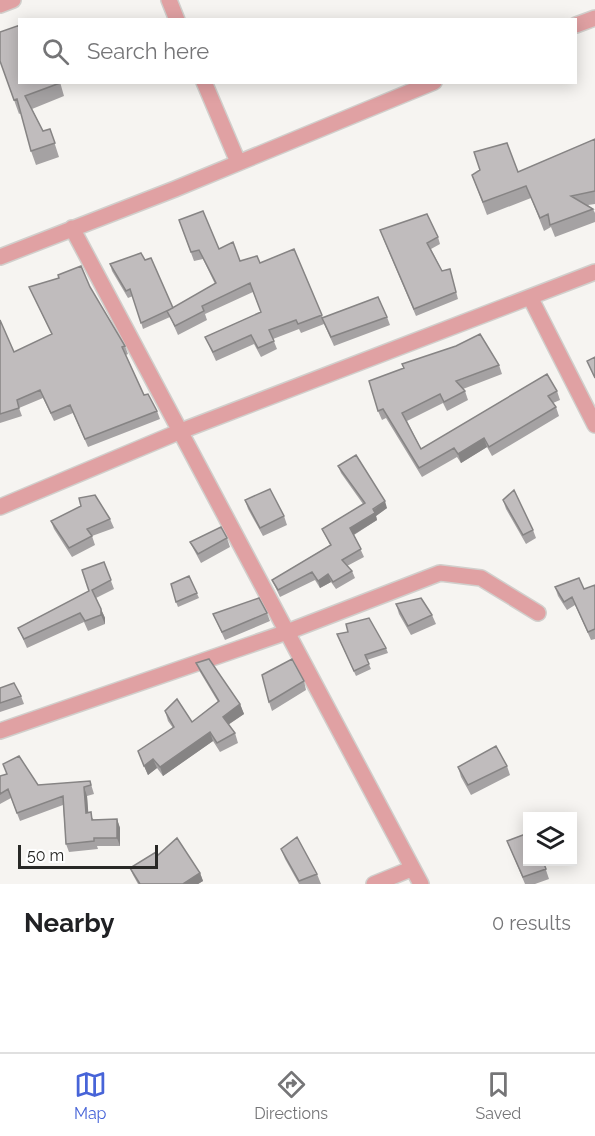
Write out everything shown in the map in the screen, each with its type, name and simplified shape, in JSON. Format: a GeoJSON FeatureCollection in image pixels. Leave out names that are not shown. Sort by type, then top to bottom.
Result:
{"type":"FeatureCollection","features":[{"type":"Feature","properties":{"kind":"street"},"geometry":{"type":"LineString","coordinates":[[0,6],[13,0]]}},
{"type":"Feature","properties":{"kind":"street"},"geometry":{"type":"LineString","coordinates":[[169,0],[176,18]]}},
{"type":"Feature","properties":{"kind":"street"},"geometry":{"type":"LineString","coordinates":[[577,26],[595,18]]}},
{"type":"Feature","properties":{"kind":"street"},"geometry":{"type":"LineString","coordinates":[[205,84],[238,162]]}},
{"type":"Feature","properties":{"kind":"street"},"geometry":{"type":"LineString","coordinates":[[0,257],[429,84]]}},
{"type":"Feature","properties":{"kind":"street"},"geometry":{"type":"LineString","coordinates":[[72,228],[421,884]]}},
{"type":"Feature","properties":{"kind":"street"},"geometry":{"type":"LineString","coordinates":[[0,507],[181,431],[595,272]]}},
{"type":"Feature","properties":{"kind":"street"},"geometry":{"type":"LineString","coordinates":[[530,297],[595,425]]}},
{"type":"Feature","properties":{"kind":"street"},"geometry":{"type":"LineString","coordinates":[[0,731],[287,632],[440,573],[481,578],[538,613]]}},
{"type":"Feature","properties":{"kind":"street"},"geometry":{"type":"LineString","coordinates":[[374,884],[411,869]]}},
{"type":"Feature","properties":{"kind":"building"},"geometry":{"type":"Polygon","coordinates":[[[18,26],[18,84],[57,84],[25,96],[43,131],[50,129],[55,143],[31,151],[17,99],[14,100],[0,61],[0,32],[18,26]]]}},
{"type":"Feature","properties":{"kind":"building"},"geometry":{"type":"Polygon","coordinates":[[[595,139],[595,191],[571,196],[593,209],[550,225],[548,214],[540,218],[526,186],[483,202],[472,175],[480,170],[474,152],[507,143],[518,172],[595,139]]]}},
{"type":"Feature","properties":{"kind":"building"},"geometry":{"type":"Polygon","coordinates":[[[203,211],[219,249],[233,242],[240,261],[257,256],[260,263],[294,249],[322,315],[298,324],[296,320],[269,330],[274,341],[258,348],[251,335],[213,352],[205,337],[261,312],[250,283],[202,306],[204,311],[175,326],[167,311],[216,283],[199,250],[191,252],[179,220],[203,211]]]}},
{"type":"Feature","properties":{"kind":"building"},"geometry":{"type":"Polygon","coordinates":[[[427,214],[438,237],[427,243],[442,271],[450,269],[456,292],[414,309],[380,230],[427,214]]]}},
{"type":"Feature","properties":{"kind":"building"},"geometry":{"type":"Polygon","coordinates":[[[141,253],[145,260],[151,258],[173,308],[141,323],[130,289],[126,291],[110,264],[141,253]]]}},
{"type":"Feature","properties":{"kind":"building"},"geometry":{"type":"Polygon","coordinates":[[[81,266],[90,287],[125,346],[122,347],[144,395],[148,394],[157,411],[85,439],[70,405],[51,413],[40,390],[17,400],[19,408],[0,414],[0,320],[14,352],[52,334],[29,287],[59,278],[58,275],[81,266]]]}},
{"type":"Feature","properties":{"kind":"building"},"geometry":{"type":"Polygon","coordinates":[[[378,297],[387,317],[331,337],[322,318],[378,297]]]}},
{"type":"Feature","properties":{"kind":"building"},"geometry":{"type":"Polygon","coordinates":[[[480,334],[499,365],[456,381],[465,391],[444,402],[440,394],[402,413],[421,449],[547,374],[557,391],[548,396],[556,407],[489,447],[484,438],[458,454],[454,448],[419,468],[383,409],[378,411],[369,381],[404,368],[402,364],[456,346],[480,334]]]}},
{"type":"Feature","properties":{"kind":"building"},"geometry":{"type":"Polygon","coordinates":[[[595,357],[595,378],[587,361],[595,357]]]}},
{"type":"Feature","properties":{"kind":"building"},"geometry":{"type":"Polygon","coordinates":[[[356,455],[385,501],[373,509],[375,513],[350,528],[361,549],[342,560],[352,571],[333,582],[328,574],[318,581],[312,572],[278,590],[272,580],[331,545],[322,529],[365,503],[338,466],[356,455]]]}},
{"type":"Feature","properties":{"kind":"building"},"geometry":{"type":"Polygon","coordinates":[[[270,489],[284,516],[260,528],[245,500],[270,489]]]}},
{"type":"Feature","properties":{"kind":"building"},"geometry":{"type":"Polygon","coordinates":[[[514,490],[533,530],[523,535],[503,500],[514,490]]]}},
{"type":"Feature","properties":{"kind":"building"},"geometry":{"type":"Polygon","coordinates":[[[95,495],[110,519],[87,529],[92,536],[69,548],[51,521],[81,506],[79,498],[95,495]]]}},
{"type":"Feature","properties":{"kind":"building"},"geometry":{"type":"Polygon","coordinates":[[[221,527],[227,538],[198,554],[190,542],[221,527]]]}},
{"type":"Feature","properties":{"kind":"building"},"geometry":{"type":"Polygon","coordinates":[[[104,562],[111,580],[92,590],[101,609],[101,615],[85,621],[80,613],[24,639],[18,628],[89,591],[82,570],[104,562]]]}},
{"type":"Feature","properties":{"kind":"building"},"geometry":{"type":"Polygon","coordinates":[[[189,576],[197,593],[176,602],[171,584],[189,576]]]}},
{"type":"Feature","properties":{"kind":"building"},"geometry":{"type":"Polygon","coordinates":[[[579,578],[584,589],[595,585],[595,629],[588,632],[572,597],[564,602],[555,587],[579,578]]]}},
{"type":"Feature","properties":{"kind":"building"},"geometry":{"type":"Polygon","coordinates":[[[259,598],[267,613],[222,632],[213,614],[259,598]]]}},
{"type":"Feature","properties":{"kind":"building"},"geometry":{"type":"Polygon","coordinates":[[[421,598],[432,615],[408,626],[396,604],[421,598]]]}},
{"type":"Feature","properties":{"kind":"building"},"geometry":{"type":"Polygon","coordinates":[[[369,618],[386,648],[365,655],[369,664],[354,671],[337,634],[348,632],[346,624],[369,618]]]}},
{"type":"Feature","properties":{"kind":"building"},"geometry":{"type":"Polygon","coordinates":[[[209,659],[240,704],[223,717],[235,733],[217,743],[210,732],[160,767],[153,759],[144,766],[138,751],[174,727],[165,711],[177,699],[192,722],[219,701],[196,663],[209,659]]]}},
{"type":"Feature","properties":{"kind":"building"},"geometry":{"type":"Polygon","coordinates":[[[292,659],[304,681],[269,702],[262,675],[292,659]]]}},
{"type":"Feature","properties":{"kind":"building"},"geometry":{"type":"Polygon","coordinates":[[[14,683],[21,696],[0,703],[0,688],[14,683]]]}},
{"type":"Feature","properties":{"kind":"building"},"geometry":{"type":"Polygon","coordinates":[[[496,746],[507,766],[468,785],[458,767],[496,746]]]}},
{"type":"Feature","properties":{"kind":"building"},"geometry":{"type":"Polygon","coordinates":[[[19,756],[38,785],[90,781],[91,785],[84,787],[86,813],[91,812],[92,820],[117,819],[117,838],[94,838],[94,841],[66,844],[63,796],[17,813],[8,789],[0,794],[0,776],[7,774],[3,764],[19,756]]]}},
{"type":"Feature","properties":{"kind":"building"},"geometry":{"type":"Polygon","coordinates":[[[523,835],[523,866],[545,866],[546,869],[523,877],[507,841],[523,835]]]}},
{"type":"Feature","properties":{"kind":"building"},"geometry":{"type":"Polygon","coordinates":[[[297,837],[317,874],[299,881],[281,849],[297,837]]]}},
{"type":"Feature","properties":{"kind":"building"},"geometry":{"type":"Polygon","coordinates":[[[177,838],[200,873],[183,884],[140,884],[130,868],[156,852],[158,855],[177,838]]]}}]}
